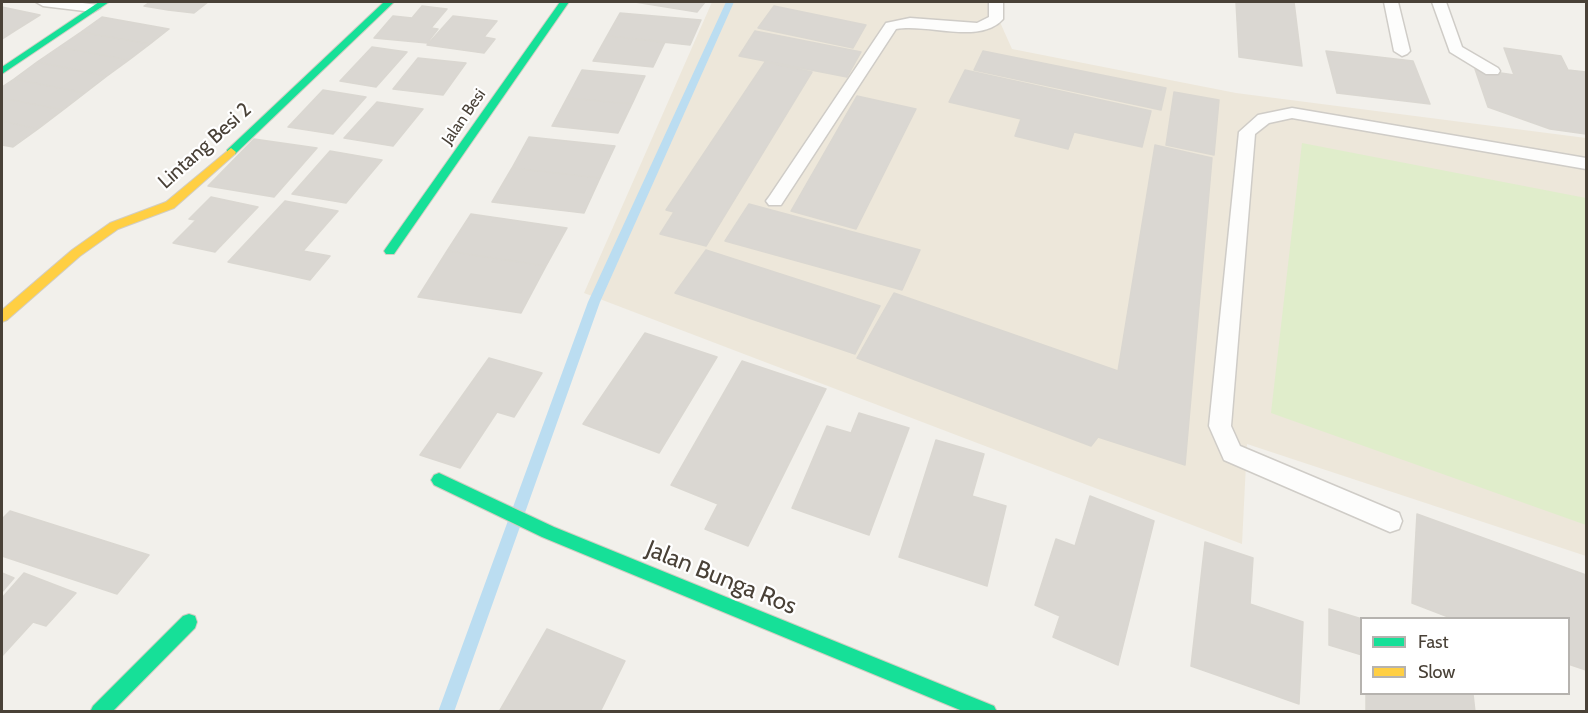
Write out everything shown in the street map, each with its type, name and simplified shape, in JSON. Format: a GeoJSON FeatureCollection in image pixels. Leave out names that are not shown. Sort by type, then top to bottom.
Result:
{"type":"FeatureCollection","features":[{"type":"Feature","properties":{"kind":"street","name":"Lintang Besi 2"},"geometry":{"type":"LineString","coordinates":[[2,317],[76,253],[114,226],[170,206],[206,176],[389,2]]}},
{"type":"Feature","properties":{"kind":"street","name":"Jalan Besi"},"geometry":{"type":"LineString","coordinates":[[390,251],[564,2]]}},
{"type":"Feature","properties":{"kind":"street"},"geometry":{"type":"LineString","coordinates":[[2,71],[99,5]]}},
{"type":"Feature","properties":{"kind":"street","name":"Jalan Bunga Ros"},"geometry":{"type":"LineString","coordinates":[[439,480],[548,532],[988,711]]}},
{"type":"Feature","properties":{"kind":"street"},"geometry":{"type":"LineString","coordinates":[[99,711],[189,622]]}},
{"type":"Feature","properties":{"kind":"lane"},"geometry":{"type":"LineString","coordinates":[[43,2],[99,5]]}},
{"type":"Feature","properties":{"kind":"lane"},"geometry":{"type":"LineString","coordinates":[[775,201],[891,26],[910,22],[980,28],[996,19],[996,2]]}},
{"type":"Feature","properties":{"kind":"lane"},"geometry":{"type":"LineString","coordinates":[[1391,2],[1402,51]]}},
{"type":"Feature","properties":{"kind":"lane"},"geometry":{"type":"LineString","coordinates":[[1439,2],[1455,49],[1492,71]]}},
{"type":"Feature","properties":{"kind":"lane"},"geometry":{"type":"LineString","coordinates":[[1390,521],[1232,453],[1220,426],[1247,132],[1264,119],[1292,112],[1587,163]]}},
{"type":"Feature","properties":{"kind":"shaded area"},"geometry":{"type":"Polygon","coordinates":[[[712,2],[991,2],[1012,49],[1236,93],[1586,138],[1586,556],[1247,444],[1242,544],[584,293],[712,2]]]}},
{"type":"Feature","properties":{"kind":"green space"},"geometry":{"type":"Polygon","coordinates":[[[1302,143],[1586,198],[1586,525],[1271,413],[1302,143]]]}},
{"type":"Feature","properties":{"kind":"building"},"geometry":{"type":"Polygon","coordinates":[[[150,2],[178,2],[168,10],[144,6],[150,2]]]}},
{"type":"Feature","properties":{"kind":"building"},"geometry":{"type":"Polygon","coordinates":[[[178,2],[208,2],[194,13],[168,10],[178,2]]]}},
{"type":"Feature","properties":{"kind":"building"},"geometry":{"type":"Polygon","coordinates":[[[635,2],[705,2],[697,12],[635,2]]]}},
{"type":"Feature","properties":{"kind":"building"},"geometry":{"type":"Polygon","coordinates":[[[1236,2],[1294,2],[1302,66],[1239,57],[1236,2]]]}},
{"type":"Feature","properties":{"kind":"building"},"geometry":{"type":"Polygon","coordinates":[[[422,6],[447,9],[431,28],[438,29],[427,43],[374,38],[393,16],[412,18],[422,6]]]}},
{"type":"Feature","properties":{"kind":"building"},"geometry":{"type":"Polygon","coordinates":[[[774,6],[866,25],[853,48],[758,28],[774,6]]]}},
{"type":"Feature","properties":{"kind":"building"},"geometry":{"type":"Polygon","coordinates":[[[2,7],[40,15],[16,30],[2,27],[2,7]]]}},
{"type":"Feature","properties":{"kind":"building"},"geometry":{"type":"Polygon","coordinates":[[[620,13],[701,20],[690,45],[607,36],[620,13]]]}},
{"type":"Feature","properties":{"kind":"building"},"geometry":{"type":"Polygon","coordinates":[[[453,16],[497,21],[484,37],[495,39],[484,53],[427,45],[453,16]]]}},
{"type":"Feature","properties":{"kind":"building"},"geometry":{"type":"Polygon","coordinates":[[[102,17],[169,29],[150,44],[81,32],[102,17]]]}},
{"type":"Feature","properties":{"kind":"building"},"geometry":{"type":"Polygon","coordinates":[[[2,27],[16,30],[2,39],[2,27]]]}},
{"type":"Feature","properties":{"kind":"building"},"geometry":{"type":"Polygon","coordinates":[[[755,31],[861,52],[847,77],[739,56],[755,31]]]}},
{"type":"Feature","properties":{"kind":"building"},"geometry":{"type":"Polygon","coordinates":[[[81,32],[150,44],[129,60],[59,47],[81,32]]]}},
{"type":"Feature","properties":{"kind":"building"},"geometry":{"type":"Polygon","coordinates":[[[607,36],[665,42],[653,67],[593,61],[607,36]]]}},
{"type":"Feature","properties":{"kind":"building"},"geometry":{"type":"Polygon","coordinates":[[[59,47],[129,60],[107,76],[37,62],[59,47]]]}},
{"type":"Feature","properties":{"kind":"building"},"geometry":{"type":"Polygon","coordinates":[[[372,47],[407,52],[376,87],[340,81],[372,47]]]}},
{"type":"Feature","properties":{"kind":"building"},"geometry":{"type":"Polygon","coordinates":[[[1504,48],[1561,56],[1568,70],[1586,72],[1586,134],[1550,129],[1488,107],[1475,69],[1514,75],[1504,48]]]}},
{"type":"Feature","properties":{"kind":"building"},"geometry":{"type":"Polygon","coordinates":[[[983,51],[1166,88],[1161,110],[974,70],[983,51]]]}},
{"type":"Feature","properties":{"kind":"building"},"geometry":{"type":"Polygon","coordinates":[[[1326,51],[1413,61],[1430,104],[1337,93],[1326,51]]]}},
{"type":"Feature","properties":{"kind":"building"},"geometry":{"type":"Polygon","coordinates":[[[418,58],[466,63],[443,95],[393,89],[418,58]]]}},
{"type":"Feature","properties":{"kind":"building"},"geometry":{"type":"Polygon","coordinates":[[[37,62],[107,76],[85,93],[14,79],[37,62]]]}},
{"type":"Feature","properties":{"kind":"building"},"geometry":{"type":"Polygon","coordinates":[[[765,62],[812,72],[706,246],[660,234],[674,212],[666,210],[765,62]]]}},
{"type":"Feature","properties":{"kind":"building"},"geometry":{"type":"Polygon","coordinates":[[[582,70],[645,76],[632,104],[567,98],[582,70]]]}},
{"type":"Feature","properties":{"kind":"building"},"geometry":{"type":"Polygon","coordinates":[[[965,70],[1151,111],[1142,147],[1074,132],[1068,149],[1015,136],[1021,119],[949,102],[965,70]]]}},
{"type":"Feature","properties":{"kind":"building"},"geometry":{"type":"Polygon","coordinates":[[[14,79],[85,93],[63,110],[2,98],[2,87],[14,79]]]}},
{"type":"Feature","properties":{"kind":"building"},"geometry":{"type":"Polygon","coordinates":[[[323,90],[366,97],[333,134],[288,127],[323,90]]]}},
{"type":"Feature","properties":{"kind":"building"},"geometry":{"type":"Polygon","coordinates":[[[1174,92],[1219,100],[1214,155],[1166,145],[1174,92]]]}},
{"type":"Feature","properties":{"kind":"building"},"geometry":{"type":"Polygon","coordinates":[[[857,96],[916,109],[856,229],[791,211],[857,96]]]}},
{"type":"Feature","properties":{"kind":"building"},"geometry":{"type":"Polygon","coordinates":[[[2,98],[63,110],[38,129],[2,121],[2,98]]]}},
{"type":"Feature","properties":{"kind":"building"},"geometry":{"type":"Polygon","coordinates":[[[567,98],[632,104],[618,133],[552,126],[567,98]]]}},
{"type":"Feature","properties":{"kind":"building"},"geometry":{"type":"Polygon","coordinates":[[[377,102],[423,109],[393,146],[344,138],[377,102]]]}},
{"type":"Feature","properties":{"kind":"building"},"geometry":{"type":"Polygon","coordinates":[[[2,121],[38,129],[13,147],[2,145],[2,121]]]}},
{"type":"Feature","properties":{"kind":"building"},"geometry":{"type":"Polygon","coordinates":[[[529,137],[615,146],[600,178],[512,168],[529,137]]]}},
{"type":"Feature","properties":{"kind":"building"},"geometry":{"type":"Polygon","coordinates":[[[254,139],[317,148],[274,197],[208,186],[254,139]]]}},
{"type":"Feature","properties":{"kind":"building"},"geometry":{"type":"Polygon","coordinates":[[[1155,145],[1212,158],[1185,465],[1098,437],[1091,446],[857,358],[894,293],[1118,371],[1155,145]]]}},
{"type":"Feature","properties":{"kind":"building"},"geometry":{"type":"Polygon","coordinates":[[[330,151],[382,160],[346,203],[292,194],[330,151]]]}},
{"type":"Feature","properties":{"kind":"building"},"geometry":{"type":"Polygon","coordinates":[[[512,168],[600,178],[584,213],[492,202],[512,168]]]}},
{"type":"Feature","properties":{"kind":"building"},"geometry":{"type":"Polygon","coordinates":[[[211,197],[258,207],[215,252],[173,243],[196,220],[189,219],[211,197]]]}},
{"type":"Feature","properties":{"kind":"building"},"geometry":{"type":"Polygon","coordinates":[[[285,201],[338,211],[303,251],[330,256],[310,280],[228,262],[285,201]]]}},
{"type":"Feature","properties":{"kind":"building"},"geometry":{"type":"Polygon","coordinates":[[[749,204],[920,250],[902,290],[725,241],[749,204]]]}},
{"type":"Feature","properties":{"kind":"building"},"geometry":{"type":"Polygon","coordinates":[[[471,214],[567,228],[546,266],[447,251],[471,214]]]}},
{"type":"Feature","properties":{"kind":"building"},"geometry":{"type":"Polygon","coordinates":[[[706,250],[880,306],[855,354],[675,293],[706,250]]]}},
{"type":"Feature","properties":{"kind":"building"},"geometry":{"type":"Polygon","coordinates":[[[447,251],[546,266],[521,313],[418,297],[447,251]]]}},
{"type":"Feature","properties":{"kind":"building"},"geometry":{"type":"Polygon","coordinates":[[[645,333],[717,357],[659,453],[583,424],[645,333]]]}},
{"type":"Feature","properties":{"kind":"building"},"geometry":{"type":"Polygon","coordinates":[[[489,358],[542,373],[514,417],[497,412],[460,468],[420,455],[489,358]]]}},
{"type":"Feature","properties":{"kind":"building"},"geometry":{"type":"Polygon","coordinates":[[[742,361],[826,389],[748,546],[705,529],[718,504],[671,485],[742,361]]]}},
{"type":"Feature","properties":{"kind":"building"},"geometry":{"type":"Polygon","coordinates":[[[859,413],[909,428],[869,535],[792,508],[827,426],[851,433],[859,413]]]}},
{"type":"Feature","properties":{"kind":"building"},"geometry":{"type":"Polygon","coordinates":[[[936,440],[984,454],[972,496],[1006,506],[987,586],[899,557],[936,440]]]}},
{"type":"Feature","properties":{"kind":"building"},"geometry":{"type":"Polygon","coordinates":[[[1090,496],[1154,521],[1118,665],[1053,637],[1060,616],[1035,605],[1056,539],[1075,546],[1090,496]]]}},
{"type":"Feature","properties":{"kind":"building"},"geometry":{"type":"Polygon","coordinates":[[[10,511],[149,555],[117,594],[2,556],[2,519],[10,511]]]}},
{"type":"Feature","properties":{"kind":"building"},"geometry":{"type":"Polygon","coordinates":[[[1417,514],[1586,575],[1586,670],[1570,665],[1570,617],[1448,617],[1412,603],[1417,514]]]}},
{"type":"Feature","properties":{"kind":"building"},"geometry":{"type":"Polygon","coordinates":[[[1205,542],[1253,558],[1250,604],[1303,622],[1299,704],[1191,666],[1205,542]]]}},
{"type":"Feature","properties":{"kind":"building"},"geometry":{"type":"Polygon","coordinates":[[[2,573],[14,578],[2,592],[2,573]]]}},
{"type":"Feature","properties":{"kind":"building"},"geometry":{"type":"Polygon","coordinates":[[[24,573],[76,593],[46,626],[33,622],[2,656],[2,598],[24,573]]]}},
{"type":"Feature","properties":{"kind":"building"},"geometry":{"type":"Polygon","coordinates":[[[1329,609],[1360,618],[1360,654],[1329,645],[1329,609]]]}},
{"type":"Feature","properties":{"kind":"building"},"geometry":{"type":"Polygon","coordinates":[[[547,629],[625,661],[600,712],[499,712],[547,629]]]}},
{"type":"Feature","properties":{"kind":"building"},"geometry":{"type":"Polygon","coordinates":[[[1366,695],[1473,695],[1475,712],[1366,712],[1366,695]]]}},
{"type":"Feature","properties":{"kind":"waterway"},"geometry":{"type":"LineString","coordinates":[[446,712],[594,302],[730,2]]}},
{"type":"Feature","properties":{"kind":"traffic: fast"},"geometry":{"type":"LineString","coordinates":[[2,71],[104,2]]}},
{"type":"Feature","properties":{"kind":"traffic: fast"},"geometry":{"type":"LineString","coordinates":[[231,152],[389,2]]}},
{"type":"Feature","properties":{"kind":"traffic: fast"},"geometry":{"type":"LineString","coordinates":[[390,251],[564,2]]}},
{"type":"Feature","properties":{"kind":"traffic: fast"},"geometry":{"type":"LineString","coordinates":[[439,480],[548,532],[988,712]]}},
{"type":"Feature","properties":{"kind":"traffic: fast"},"geometry":{"type":"LineString","coordinates":[[99,712],[189,622]]}},
{"type":"Feature","properties":{"kind":"traffic: slow"},"geometry":{"type":"LineString","coordinates":[[2,317],[76,253],[114,226],[170,205],[231,152]]}}]}
